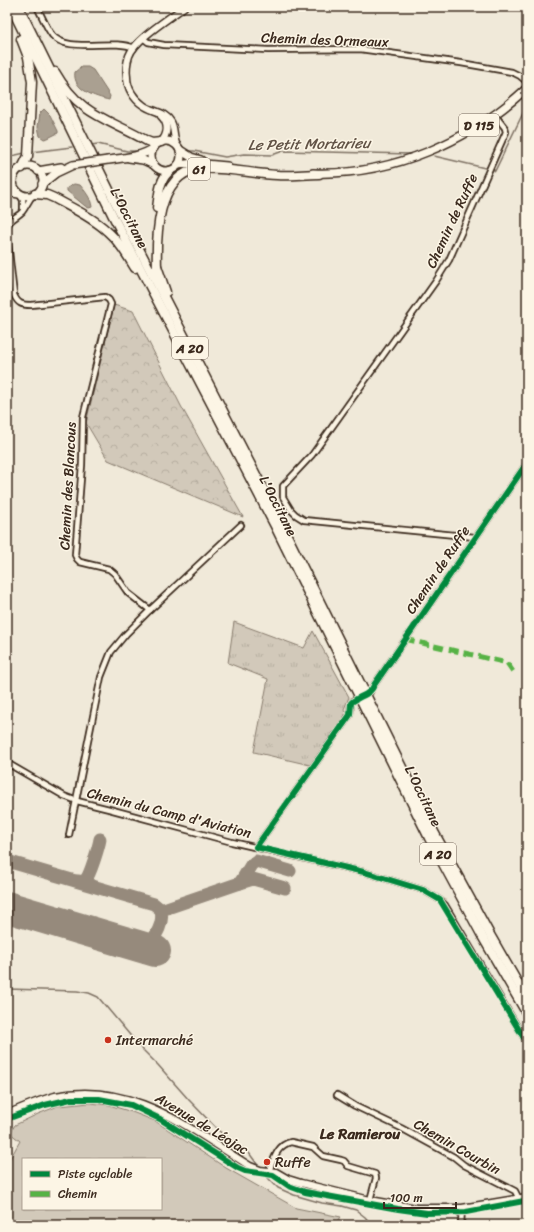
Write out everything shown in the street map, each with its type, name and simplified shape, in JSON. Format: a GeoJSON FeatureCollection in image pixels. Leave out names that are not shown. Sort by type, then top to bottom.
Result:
{"type":"FeatureCollection","features":[{"type":"Feature","properties":{"kind":"highway"},"geometry":{"type":"LineString","coordinates":[[7,7],[28,57],[31,71],[32,82],[28,156],[22,168]]}},
{"type":"Feature","properties":{"kind":"highway","name":"L'Occitane"},"geometry":{"type":"LineString","coordinates":[[11,7],[113,216],[275,526],[429,838],[482,936],[527,1014]]}},
{"type":"Feature","properties":{"kind":"highway"},"geometry":{"type":"LineString","coordinates":[[19,7],[61,82],[75,99],[88,111],[147,141],[152,143],[161,142]]}},
{"type":"Feature","properties":{"kind":"highway","name":"L'Occitane"},"geometry":{"type":"LineString","coordinates":[[19,7],[120,212],[281,523],[435,834],[527,999]]}},
{"type":"Feature","properties":{"kind":"highway","name":"61"},"geometry":{"type":"LineString","coordinates":[[158,270],[157,244],[164,199],[171,184],[179,176],[198,169],[210,168],[278,176],[319,174]]}},
{"type":"Feature","properties":{"kind":"highway","name":"61"},"geometry":{"type":"LineString","coordinates":[[170,171],[165,174],[162,180],[155,222],[154,244],[158,270],[199,365]]}},
{"type":"Feature","properties":{"kind":"highway"},"geometry":{"type":"LineString","coordinates":[[34,195],[47,195],[54,198],[94,221],[114,237],[125,252],[185,354]]}},
{"type":"Feature","properties":{"kind":"main road"},"geometry":{"type":"LineString","coordinates":[[125,158],[143,160],[161,170],[170,171],[178,165],[180,161],[171,122],[165,114],[142,105],[135,98],[130,90],[126,73],[129,55],[134,48],[143,38],[184,7]]}},
{"type":"Feature","properties":{"kind":"main road","name":"D 115"},"geometry":{"type":"LineString","coordinates":[[178,165],[188,163],[216,164],[262,170],[319,174],[361,170],[412,157],[443,146],[495,115],[527,88]]}},
{"type":"Feature","properties":{"kind":"main road"},"geometry":{"type":"LineString","coordinates":[[7,186],[13,180],[16,173],[22,168],[30,167],[38,171],[125,158],[147,152],[161,142],[166,135],[167,125],[164,119],[155,111]]}},
{"type":"Feature","properties":{"kind":"main road"},"geometry":{"type":"LineString","coordinates":[[161,142],[169,142],[178,148]]}},
{"type":"Feature","properties":{"kind":"main road"},"geometry":{"type":"LineString","coordinates":[[154,148],[151,157],[154,165]]}},
{"type":"Feature","properties":{"kind":"main road","name":"D 115"},"geometry":{"type":"LineString","coordinates":[[178,148],[191,157],[216,164]]}},
{"type":"Feature","properties":{"kind":"main road"},"geometry":{"type":"LineString","coordinates":[[42,184],[56,173],[73,165]]}},
{"type":"Feature","properties":{"kind":"main road"},"geometry":{"type":"LineString","coordinates":[[7,194],[13,193],[28,196],[34,195],[41,188],[42,184],[42,179],[38,171]]}},
{"type":"Feature","properties":{"kind":"main road"},"geometry":{"type":"LineString","coordinates":[[13,180],[14,188],[19,194]]}},
{"type":"Feature","properties":{"kind":"main road","name":"Avenue de Léojac"},"geometry":{"type":"LineString","coordinates":[[7,1114],[46,1098],[67,1094],[85,1092],[120,1096],[158,1110],[250,1166],[276,1172],[295,1182],[370,1200],[416,1208],[462,1208],[527,1197]]}},
{"type":"Feature","properties":{"kind":"street"},"geometry":{"type":"LineString","coordinates":[[37,7],[52,35],[58,40],[72,44],[122,44],[134,48]]}},
{"type":"Feature","properties":{"kind":"street","name":"Chemin des Ormeaux"},"geometry":{"type":"LineString","coordinates":[[143,38],[148,42],[172,46],[268,50],[360,49],[390,52],[512,72],[527,82]]}},
{"type":"Feature","properties":{"kind":"street","name":"Chemin de Ruffe"},"geometry":{"type":"LineString","coordinates":[[475,537],[304,520],[291,510],[284,497],[283,486],[312,455],[449,260],[506,132],[505,128],[495,115]]}},
{"type":"Feature","properties":{"kind":"street"},"geometry":{"type":"LineString","coordinates":[[19,194],[24,204],[23,211]]}},
{"type":"Feature","properties":{"kind":"street"},"geometry":{"type":"LineString","coordinates":[[7,226],[9,221],[23,211],[29,200],[34,195]]}},
{"type":"Feature","properties":{"kind":"street","name":"Chemin des Blancous"},"geometry":{"type":"LineString","coordinates":[[7,234],[14,295],[18,302],[22,305],[31,306],[106,297],[110,301],[111,304],[102,342],[82,417],[82,465],[75,554],[80,562],[109,569],[115,574],[128,593],[150,610]]}},
{"type":"Feature","properties":{"kind":"street","name":"Chemin de Ruffe"},"geometry":{"type":"LineString","coordinates":[[370,692],[374,684],[527,463]]}},
{"type":"Feature","properties":{"kind":"street"},"geometry":{"type":"LineString","coordinates":[[69,835],[102,677],[111,652],[126,634],[150,610],[241,525]]}},
{"type":"Feature","properties":{"kind":"street"},"geometry":{"type":"LineString","coordinates":[[256,847],[343,726],[350,715],[351,703],[354,700]]}},
{"type":"Feature","properties":{"kind":"street","name":"Chemin du Camp d'Aviation"},"geometry":{"type":"LineString","coordinates":[[7,764],[77,802],[109,809],[232,842],[364,872],[423,890],[440,900],[527,1043]]}},
{"type":"Feature","properties":{"kind":"street","name":"Chemin Courbin"},"geometry":{"type":"LineString","coordinates":[[337,1095],[346,1102],[401,1128],[454,1157],[464,1165],[515,1192],[519,1199]]}},
{"type":"Feature","properties":{"kind":"street"},"geometry":{"type":"LineString","coordinates":[[269,1171],[276,1153],[287,1143],[291,1142],[313,1147],[323,1156],[344,1161],[348,1166],[375,1174],[376,1178],[370,1200]]}},
{"type":"Feature","properties":{"kind":"street"},"geometry":{"type":"LineString","coordinates":[[461,1225],[462,1208]]}},
{"type":"Feature","properties":{"kind":"green space"},"geometry":{"type":"Polygon","coordinates":[[[114,305],[133,311],[181,406],[243,517],[108,460],[86,423],[114,305]]]}},
{"type":"Feature","properties":{"kind":"green space"},"geometry":{"type":"Polygon","coordinates":[[[234,622],[304,648],[313,631],[349,697],[344,709],[345,715],[310,765],[254,752],[268,679],[228,663],[234,622]]]}},
{"type":"Feature","properties":{"kind":"green space"},"geometry":{"type":"Polygon","coordinates":[[[90,1103],[109,1105],[132,1112],[155,1121],[226,1168],[296,1208],[341,1217],[335,1225],[7,1225],[7,1164],[20,1141],[10,1133],[15,1125],[58,1106],[90,1103]]]}},
{"type":"Feature","properties":{"kind":"shaded area"},"geometry":{"type":"Polygon","coordinates":[[[81,67],[88,67],[93,70],[110,96],[109,100],[86,92],[77,84],[75,72],[81,67]]]}},
{"type":"Feature","properties":{"kind":"shaded area"},"geometry":{"type":"Polygon","coordinates":[[[44,109],[50,115],[58,133],[44,139],[40,136],[38,127],[40,113],[44,109]]]}},
{"type":"Feature","properties":{"kind":"shaded area"},"geometry":{"type":"Polygon","coordinates":[[[74,184],[80,185],[84,190],[92,207],[89,208],[85,206],[67,191],[67,188],[74,184]]]}},
{"type":"Feature","properties":{"kind":"waterway","name":"Le Petit Mortarieu"},"geometry":{"type":"LineString","coordinates":[[494,170],[495,171],[526,107],[527,108]]}},
{"type":"Feature","properties":{"kind":"waterway","name":"Le Petit Mortarieu"},"geometry":{"type":"LineString","coordinates":[[91,145],[98,144],[127,151],[142,151]]}},
{"type":"Feature","properties":{"kind":"waterway","name":"Le Petit Mortarieu"},"geometry":{"type":"LineString","coordinates":[[31,152],[72,147]]}},
{"type":"Feature","properties":{"kind":"waterway","name":"Le Petit Mortarieu"},"geometry":{"type":"LineString","coordinates":[[187,151],[225,157],[244,154],[272,155],[283,151],[411,154]]}},
{"type":"Feature","properties":{"kind":"waterway","name":"Le Petit Mortarieu"},"geometry":{"type":"LineString","coordinates":[[7,157],[25,153]]}},
{"type":"Feature","properties":{"kind":"waterway","name":"Le Petit Mortarieu"},"geometry":{"type":"LineString","coordinates":[[434,156],[485,168]]}},
{"type":"Feature","properties":{"kind":"waterway"},"geometry":{"type":"LineString","coordinates":[[7,989],[77,991],[89,993],[98,997],[140,1047],[189,1100],[219,1131],[249,1153],[257,1164]]}},
{"type":"Feature","properties":{"kind":"waterway"},"geometry":{"type":"LineString","coordinates":[[267,1177],[278,1188],[294,1195],[356,1210],[372,1225]]}},
{"type":"Feature","properties":{"kind":"taxiway"},"geometry":{"type":"LineString","coordinates":[[77,881],[84,881],[88,876],[100,839]]}},
{"type":"Feature","properties":{"kind":"taxiway"},"geometry":{"type":"LineString","coordinates":[[7,861],[154,904],[160,909],[161,923],[156,934],[149,942],[145,944],[133,944],[120,940]]}},
{"type":"Feature","properties":{"kind":"taxiway"},"geometry":{"type":"LineString","coordinates":[[160,909],[164,909],[240,883],[251,865],[256,861],[290,871]]}},
{"type":"Feature","properties":{"kind":"taxiway"},"geometry":{"type":"LineString","coordinates":[[240,883],[253,879],[285,888]]}},
{"type":"Feature","properties":{"kind":"runway"},"geometry":{"type":"LineString","coordinates":[[7,907],[155,951]]}},
{"type":"Feature","properties":{"kind":"marked path"},"geometry":{"type":"LineString","coordinates":[[405,639],[507,663],[514,673]]}},
{"type":"Feature","properties":{"kind":"cycle path"},"geometry":{"type":"LineString","coordinates":[[527,463],[370,691],[351,703],[350,715],[256,847],[364,872],[423,890],[440,900],[527,1043]]}},
{"type":"Feature","properties":{"kind":"cycle path"},"geometry":{"type":"LineString","coordinates":[[7,1119],[45,1105],[71,1099],[99,1099],[131,1105],[160,1119],[238,1168],[245,1171],[273,1175],[289,1186],[305,1192],[427,1213],[466,1212],[524,1201],[527,1202]]}},
{"type":"Feature","properties":{"kind":"place","name":"Intermarché"},"geometry":{"type":"Point","coordinates":[108,1040]}},
{"type":"Feature","properties":{"kind":"place","name":"Ruffe"},"geometry":{"type":"Point","coordinates":[267,1162]}},
{"type":"Feature","properties":{"kind":"district","name":"Le Ramierou"},"geometry":{"type":"Point","coordinates":[360,1134]}}]}
